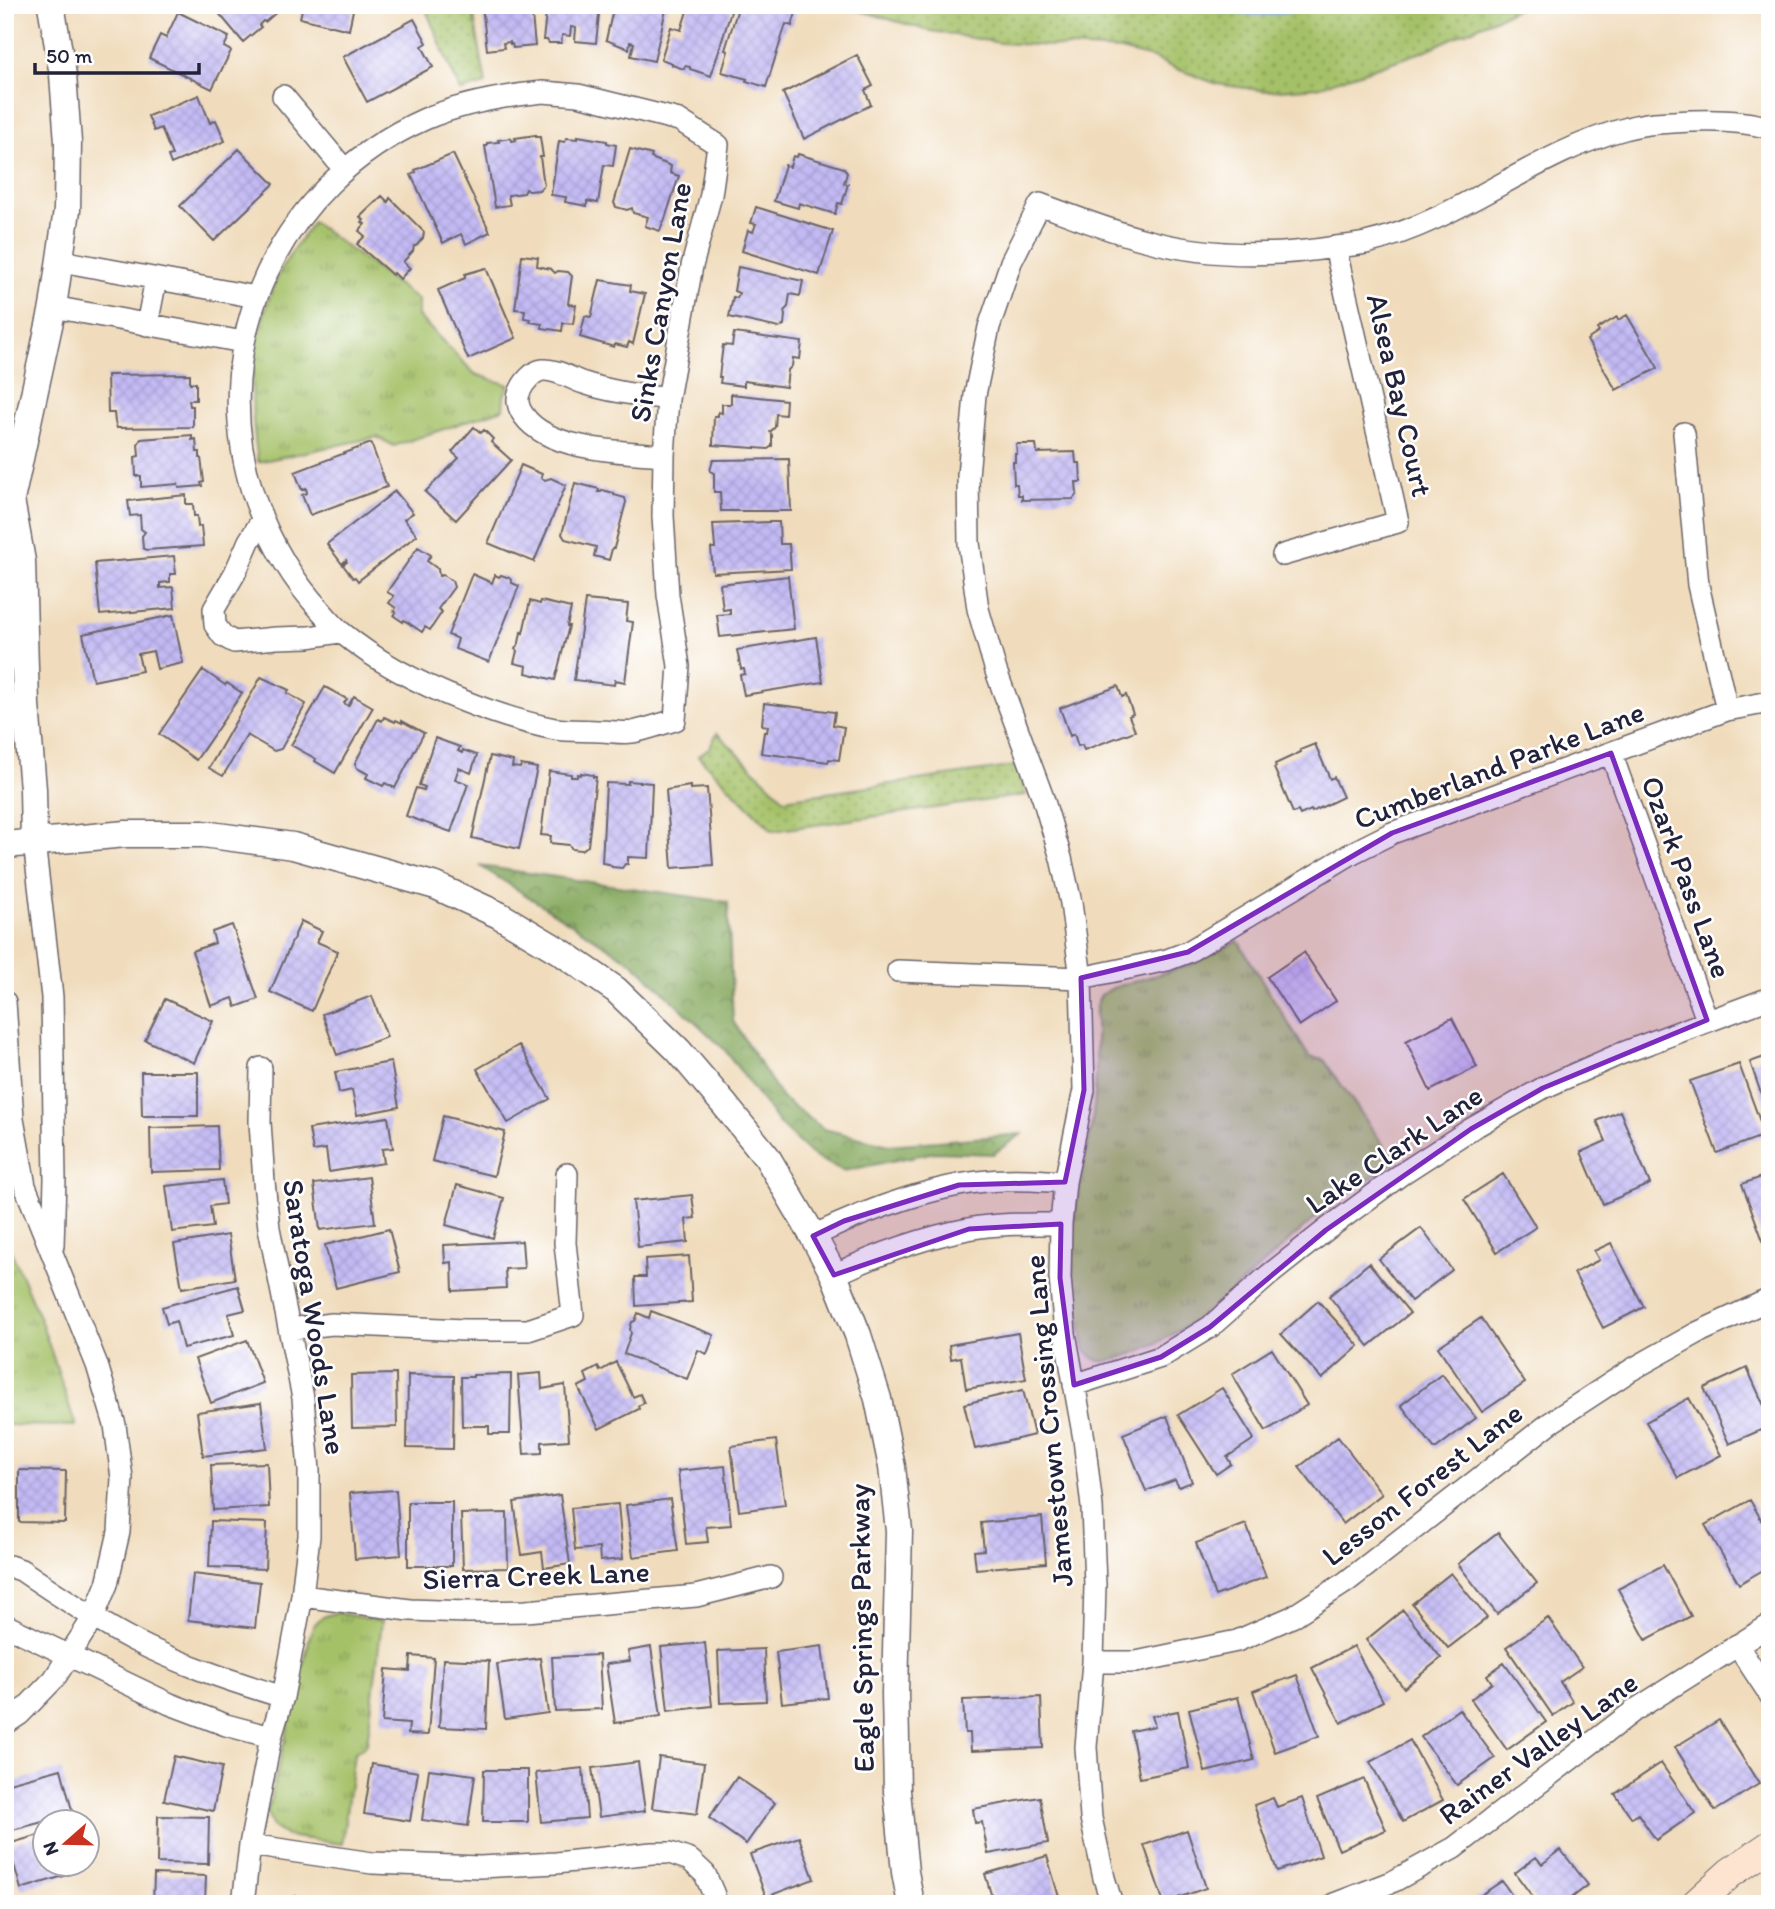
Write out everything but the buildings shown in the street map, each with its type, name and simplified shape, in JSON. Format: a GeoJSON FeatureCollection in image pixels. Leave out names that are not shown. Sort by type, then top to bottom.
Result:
{"type":"FeatureCollection","features":[{"type":"Feature","properties":{"kind":"main road"},"geometry":{"type":"LineString","coordinates":[[1696,1904],[1730,1873],[1770,1846]]}},
{"type":"Feature","properties":{"kind":"street"},"geometry":{"type":"LineString","coordinates":[[51,5],[63,75],[68,142],[67,209],[53,307],[8,506],[22,561],[26,705],[34,842],[52,998],[55,1179],[53,1258]]}},
{"type":"Feature","properties":{"kind":"street","name":"Sinks Canyon Lane"},"geometry":{"type":"LineString","coordinates":[[340,632],[388,664],[437,691],[491,712],[557,729],[630,732],[675,720],[679,666],[668,595],[663,516],[668,399],[692,266],[711,195],[719,145],[679,120],[578,95],[543,92],[506,96],[463,106],[426,119],[386,140],[344,169]]}},
{"type":"Feature","properties":{"kind":"street"},"geometry":{"type":"LineString","coordinates":[[284,96],[344,169],[312,202],[290,233],[272,262],[256,297],[243,342],[239,432],[249,480],[262,520],[281,558],[306,595],[340,632]]}},
{"type":"Feature","properties":{"kind":"street"},"geometry":{"type":"LineString","coordinates":[[1335,247],[1366,243],[1412,228],[1557,154],[1629,127],[1704,121],[1770,128]]}},
{"type":"Feature","properties":{"kind":"street","name":"Jamestown Crossing Lane"},"geometry":{"type":"LineString","coordinates":[[1112,1904],[1091,1818],[1086,1747],[1093,1662],[1095,1585],[1092,1507],[1084,1439],[1065,1333],[1060,1278],[1065,1182],[1084,1090],[1081,978],[1071,904],[1061,858],[1043,798],[996,671],[978,610],[969,543],[968,476],[975,396],[986,338],[1011,262],[1040,204],[1146,241],[1193,250],[1248,255],[1299,253],[1335,247]]}},
{"type":"Feature","properties":{"kind":"street","name":"Alsea Bay Court"},"geometry":{"type":"LineString","coordinates":[[1283,555],[1398,522],[1335,247]]}},
{"type":"Feature","properties":{"kind":"street"},"geometry":{"type":"LineString","coordinates":[[61,261],[256,297]]}},
{"type":"Feature","properties":{"kind":"street"},"geometry":{"type":"LineString","coordinates":[[147,325],[156,279]]}},
{"type":"Feature","properties":{"kind":"street"},"geometry":{"type":"LineString","coordinates":[[53,307],[243,342]]}},
{"type":"Feature","properties":{"kind":"street"},"geometry":{"type":"LineString","coordinates":[[664,455],[582,446],[544,434],[521,412],[517,400],[529,377],[542,370],[630,394],[668,399]]}},
{"type":"Feature","properties":{"kind":"street"},"geometry":{"type":"LineString","coordinates":[[1684,433],[1698,585],[1727,710]]}},
{"type":"Feature","properties":{"kind":"street"},"geometry":{"type":"LineString","coordinates":[[262,520],[214,609],[215,625],[223,636],[234,642],[340,632]]}},
{"type":"Feature","properties":{"kind":"street","name":"Cumberland Parke Lane"},"geometry":{"type":"LineString","coordinates":[[898,971],[1081,978],[1167,960],[1188,952],[1354,852],[1392,833],[1727,710],[1770,702]]}},
{"type":"Feature","properties":{"kind":"street","name":"Ozark Pass Lane"},"geometry":{"type":"LineString","coordinates":[[1611,753],[1707,1020]]}},
{"type":"Feature","properties":{"kind":"street","name":"Eagle Springs Parkway"},"geometry":{"type":"LineString","coordinates":[[5,845],[126,834],[203,834],[293,846],[436,886],[499,915],[561,952],[616,990],[678,1050],[766,1157],[813,1236],[834,1275],[858,1335],[874,1387],[892,1467],[899,1531],[895,1693],[897,1791],[911,1904]]}},
{"type":"Feature","properties":{"kind":"street","name":"Lake Clark Lane"},"geometry":{"type":"LineString","coordinates":[[1074,1385],[1161,1357],[1210,1327],[1269,1275],[1404,1172],[1543,1087],[1619,1054],[1770,998]]}},
{"type":"Feature","properties":{"kind":"street"},"geometry":{"type":"LineString","coordinates":[[5,1002],[13,1119],[26,1186],[97,1365],[115,1425],[122,1478],[119,1532],[107,1584],[93,1618],[54,1679],[20,1714],[5,1724]]}},
{"type":"Feature","properties":{"kind":"street","name":"Saratoga Woods Lane"},"geometry":{"type":"LineString","coordinates":[[243,1904],[250,1845],[302,1596],[309,1536],[309,1471],[303,1398],[269,1228],[260,1122],[261,1068]]}},
{"type":"Feature","properties":{"kind":"street"},"geometry":{"type":"LineString","coordinates":[[290,1329],[332,1324],[464,1330],[528,1329],[573,1315],[565,1243],[567,1174]]}},
{"type":"Feature","properties":{"kind":"street"},"geometry":{"type":"LineString","coordinates":[[813,1236],[895,1202],[960,1185],[1004,1180],[1065,1182]]}},
{"type":"Feature","properties":{"kind":"street"},"geometry":{"type":"LineString","coordinates":[[834,1275],[913,1244],[969,1229],[1007,1224],[1061,1224]]}},
{"type":"Feature","properties":{"kind":"street","name":"Lesson Forest Lane"},"geometry":{"type":"LineString","coordinates":[[1093,1662],[1136,1662],[1237,1641],[1292,1617],[1346,1582],[1550,1423],[1630,1370],[1770,1299]]}},
{"type":"Feature","properties":{"kind":"street"},"geometry":{"type":"LineString","coordinates":[[5,1567],[21,1570],[93,1618],[133,1640],[186,1664],[283,1697]]}},
{"type":"Feature","properties":{"kind":"street","name":"Sierra Creek Lane"},"geometry":{"type":"LineString","coordinates":[[302,1596],[410,1610],[526,1611],[696,1596],[771,1577]]}},
{"type":"Feature","properties":{"kind":"street"},"geometry":{"type":"LineString","coordinates":[[5,1625],[170,1704],[226,1725],[271,1737]]}},
{"type":"Feature","properties":{"kind":"street","name":"Rainer Valley Lane"},"geometry":{"type":"LineString","coordinates":[[1334,1904],[1394,1881],[1454,1848],[1635,1710],[1770,1625]]}},
{"type":"Feature","properties":{"kind":"street"},"geometry":{"type":"LineString","coordinates":[[1737,1645],[1770,1695]]}},
{"type":"Feature","properties":{"kind":"street"},"geometry":{"type":"LineString","coordinates":[[250,1845],[372,1863],[480,1867],[670,1853],[690,1860],[705,1874],[716,1904]]}},
{"type":"Feature","properties":{"kind":"highlighted area"},"geometry":{"type":"Polygon","coordinates":[[[1611,753],[1707,1020],[1543,1088],[1471,1129],[1326,1230],[1210,1327],[1161,1357],[1074,1385],[1060,1278],[1061,1224],[969,1229],[834,1275],[813,1236],[844,1221],[959,1185],[1065,1182],[1084,1090],[1081,978],[1188,952],[1392,833],[1611,753]]]}},
{"type":"Feature","properties":{"kind":"green space"},"geometry":{"type":"Polygon","coordinates":[[[424,5],[472,5],[486,84],[460,91],[424,5]]]}},
{"type":"Feature","properties":{"kind":"green space"},"geometry":{"type":"Polygon","coordinates":[[[841,5],[1525,5],[1422,52],[1318,87],[1267,91],[1217,84],[1156,59],[1121,50],[1000,43],[926,30],[841,5]]]}},
{"type":"Feature","properties":{"kind":"green space"},"geometry":{"type":"Polygon","coordinates":[[[313,222],[418,300],[418,316],[475,374],[509,385],[504,396],[503,409],[394,446],[377,437],[258,462],[252,401],[254,364],[265,310],[278,276],[313,222]]]}},
{"type":"Feature","properties":{"kind":"green space"},"geometry":{"type":"Polygon","coordinates":[[[717,733],[784,799],[1016,766],[1026,795],[773,831],[698,756],[710,747],[717,733]]]}},
{"type":"Feature","properties":{"kind":"green space"},"geometry":{"type":"Polygon","coordinates":[[[480,866],[728,902],[733,1021],[782,1098],[824,1129],[889,1145],[1022,1134],[993,1154],[935,1152],[844,1171],[814,1157],[780,1125],[724,1049],[633,963],[480,866]]]}},
{"type":"Feature","properties":{"kind":"green space"},"geometry":{"type":"Polygon","coordinates":[[[1238,941],[1309,1057],[1324,1060],[1395,1162],[1332,1204],[1231,1293],[1181,1329],[1126,1356],[1107,1361],[1097,1360],[1084,1348],[1074,1288],[1072,1252],[1076,1205],[1095,1099],[1096,1005],[1101,995],[1113,988],[1190,965],[1238,941]]]}},
{"type":"Feature","properties":{"kind":"green space"},"geometry":{"type":"Polygon","coordinates":[[[5,1237],[42,1324],[76,1426],[5,1425],[5,1237]]]}},
{"type":"Feature","properties":{"kind":"green space"},"geometry":{"type":"Polygon","coordinates":[[[337,1613],[382,1621],[367,1744],[354,1753],[342,1844],[287,1836],[273,1827],[267,1813],[311,1633],[320,1619],[337,1613]]]}},
{"type":"Feature","properties":{"kind":"waterway"},"geometry":{"type":"LineString","coordinates":[[1212,5],[1218,9],[1264,13],[1308,5]]}}]}
